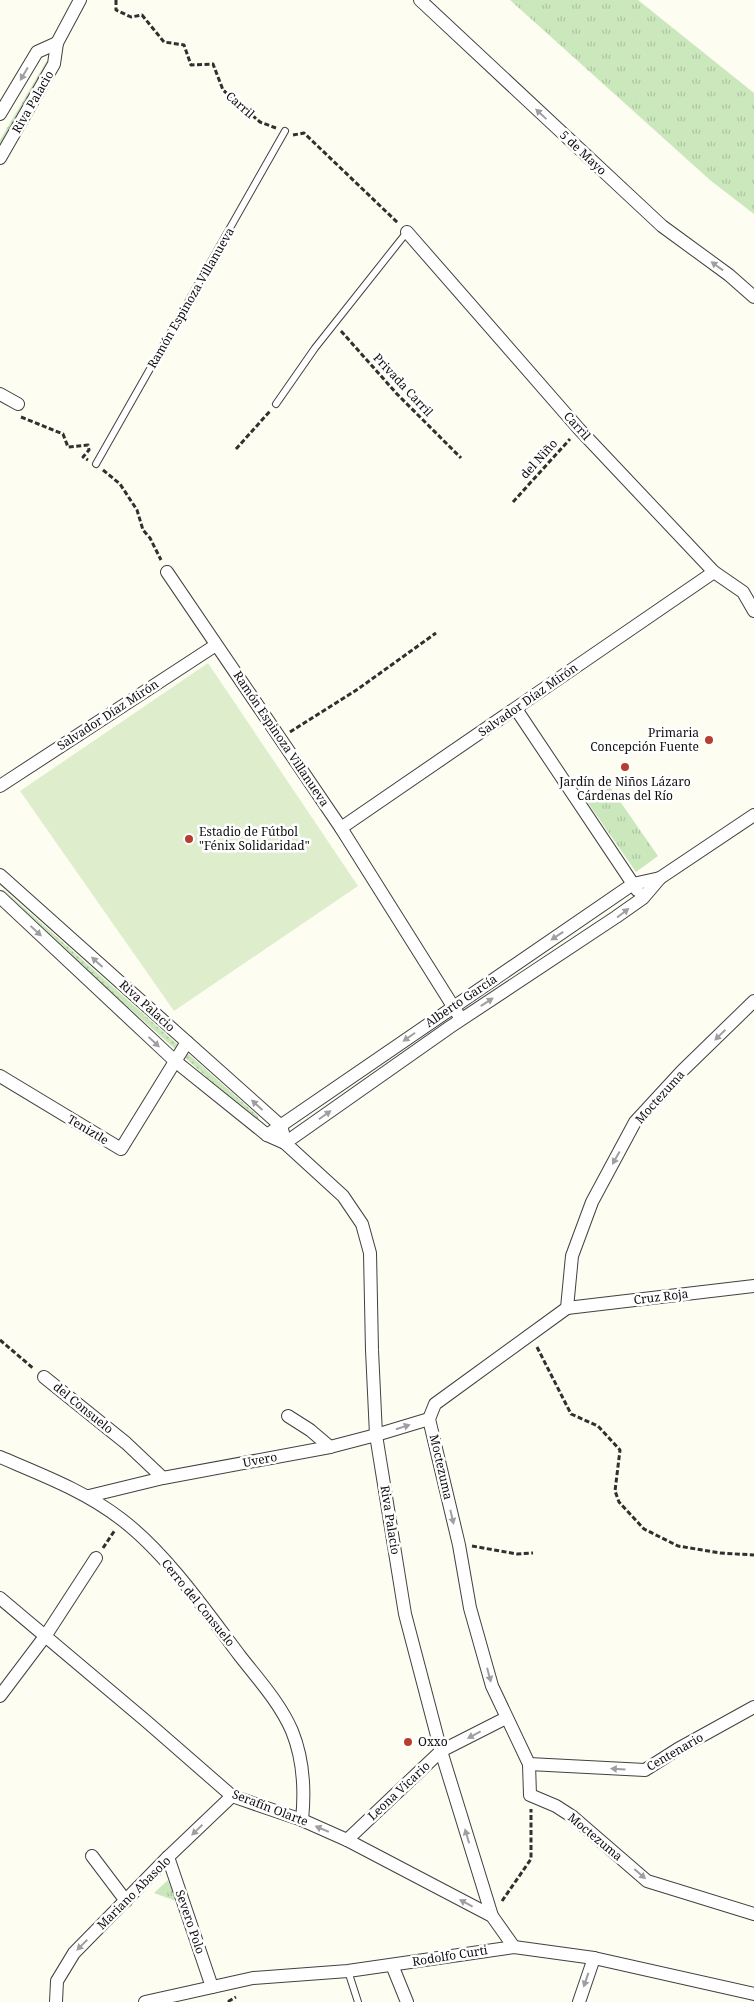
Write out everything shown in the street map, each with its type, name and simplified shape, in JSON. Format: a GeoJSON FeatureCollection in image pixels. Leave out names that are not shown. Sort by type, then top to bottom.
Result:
{"type":"FeatureCollection","features":[{"type":"Feature","properties":{"kind":"street","name":"Riva Palacio"},"geometry":{"type":"LineString","coordinates":[[0,158],[54,64],[56,43],[80,0]]}},
{"type":"Feature","properties":{"kind":"street","name":"5 de Mayo"},"geometry":{"type":"LineString","coordinates":[[420,0],[662,226],[728,275],[754,298]]}},
{"type":"Feature","properties":{"kind":"street","name":"Riva Palacio"},"geometry":{"type":"LineString","coordinates":[[0,114],[37,52],[56,43]]}},
{"type":"Feature","properties":{"kind":"street","name":"Carril"},"geometry":{"type":"LineString","coordinates":[[407,232],[579,429],[714,572],[743,592],[754,611]]}},
{"type":"Feature","properties":{"kind":"street"},"geometry":{"type":"LineString","coordinates":[[0,394],[18,404]]}},
{"type":"Feature","properties":{"kind":"street","name":"Ramón Espinoza Villanueva"},"geometry":{"type":"LineString","coordinates":[[167,572],[341,828],[461,1020]]}},
{"type":"Feature","properties":{"kind":"street","name":"Salvador Díaz Mirón"},"geometry":{"type":"LineString","coordinates":[[341,828],[714,572]]}},
{"type":"Feature","properties":{"kind":"street","name":"Salvador Díaz Mirón"},"geometry":{"type":"LineString","coordinates":[[0,786],[216,645]]}},
{"type":"Feature","properties":{"kind":"street"},"geometry":{"type":"LineString","coordinates":[[516,709],[643,898]]}},
{"type":"Feature","properties":{"kind":"street","name":"Alberto García"},"geometry":{"type":"LineString","coordinates":[[285,1143],[461,1020],[616,917],[643,898],[660,878],[754,815]]}},
{"type":"Feature","properties":{"kind":"street","name":"Riva Palacio"},"geometry":{"type":"LineString","coordinates":[[0,875],[281,1126]]}},
{"type":"Feature","properties":{"kind":"street","name":"Alberto García"},"geometry":{"type":"LineString","coordinates":[[267,1135],[633,884],[660,878]]}},
{"type":"Feature","properties":{"kind":"street","name":"Riva Palacio"},"geometry":{"type":"LineString","coordinates":[[0,897],[175,1061],[267,1135],[285,1143],[343,1196],[362,1224],[370,1253],[376,1435],[405,1614],[441,1751],[492,1916]]}},
{"type":"Feature","properties":{"kind":"street","name":"Moctezuma"},"geometry":{"type":"LineString","coordinates":[[754,1001],[682,1071],[635,1122],[592,1202],[572,1256],[567,1308],[435,1404],[429,1418],[459,1545],[470,1608],[492,1686],[528,1764],[530,1795],[556,1806],[573,1817],[647,1881],[754,1914]]}},
{"type":"Feature","properties":{"kind":"street","name":"Teniztle"},"geometry":{"type":"LineString","coordinates":[[0,1076],[121,1149],[187,1042]]}},
{"type":"Feature","properties":{"kind":"street"},"geometry":{"type":"LineString","coordinates":[[281,1126],[285,1143]]}},
{"type":"Feature","properties":{"kind":"street","name":"Cruz Roja"},"geometry":{"type":"LineString","coordinates":[[567,1308],[754,1286]]}},
{"type":"Feature","properties":{"kind":"street","name":"del Consuelo"},"geometry":{"type":"LineString","coordinates":[[44,1376],[126,1443],[163,1478]]}},
{"type":"Feature","properties":{"kind":"street"},"geometry":{"type":"LineString","coordinates":[[288,1416],[310,1430],[330,1447]]}},
{"type":"Feature","properties":{"kind":"street","name":"Uvero"},"geometry":{"type":"LineString","coordinates":[[89,1496],[163,1478],[330,1447],[429,1418]]}},
{"type":"Feature","properties":{"kind":"street","name":"Cerro del Consuelo"},"geometry":{"type":"LineString","coordinates":[[0,1457],[89,1496],[123,1520],[157,1552],[198,1600],[278,1705],[292,1731],[300,1761],[304,1800],[302,1820]]}},
{"type":"Feature","properties":{"kind":"street"},"geometry":{"type":"LineString","coordinates":[[0,1696],[46,1635],[96,1558]]}},
{"type":"Feature","properties":{"kind":"street","name":"Serafín Olarte"},"geometry":{"type":"LineString","coordinates":[[0,1598],[46,1635],[232,1796],[302,1820],[347,1840],[492,1916],[514,1946]]}},
{"type":"Feature","properties":{"kind":"street","name":"Centenario"},"geometry":{"type":"LineString","coordinates":[[528,1764],[645,1770],[678,1749],[754,1707]]}},
{"type":"Feature","properties":{"kind":"street","name":"Leona Vicario"},"geometry":{"type":"LineString","coordinates":[[347,1840],[441,1751],[506,1718]]}},
{"type":"Feature","properties":{"kind":"street","name":"Mariano Abasolo"},"geometry":{"type":"LineString","coordinates":[[56,2002],[58,1981],[74,1953],[168,1857],[232,1796]]}},
{"type":"Feature","properties":{"kind":"street"},"geometry":{"type":"LineString","coordinates":[[92,1856],[126,1901]]}},
{"type":"Feature","properties":{"kind":"street","name":"Severo Polo"},"geometry":{"type":"LineString","coordinates":[[168,1857],[212,1987]]}},
{"type":"Feature","properties":{"kind":"street","name":"Rodolfo Curti"},"geometry":{"type":"LineString","coordinates":[[145,2002],[253,1978],[348,1971],[514,1946],[594,1958],[754,1994]]}},
{"type":"Feature","properties":{"kind":"street"},"geometry":{"type":"LineString","coordinates":[[579,2002],[594,1958]]}},
{"type":"Feature","properties":{"kind":"street"},"geometry":{"type":"LineString","coordinates":[[392,1965],[407,2002]]}},
{"type":"Feature","properties":{"kind":"lane","name":"Ramón Espinoza Villanueva"},"geometry":{"type":"LineString","coordinates":[[96,464],[285,131]]}},
{"type":"Feature","properties":{"kind":"lane"},"geometry":{"type":"LineString","coordinates":[[276,404],[334,323],[407,232]]}},
{"type":"Feature","properties":{"kind":"lane"},"geometry":{"type":"LineString","coordinates":[[348,1971],[358,2002]]}},
{"type":"Feature","properties":{"kind":"path","name":"Carril"},"geometry":{"type":"LineString","coordinates":[[116,0],[116,10],[131,17],[142,15],[164,42],[184,45],[191,65],[213,64],[223,90],[260,122],[293,135],[304,133],[407,232]]}},
{"type":"Feature","properties":{"kind":"path","name":"Privada Carril"},"geometry":{"type":"LineString","coordinates":[[334,323],[397,394],[461,458]]}},
{"type":"Feature","properties":{"kind":"path"},"geometry":{"type":"LineString","coordinates":[[18,404],[21,417],[63,434],[68,446],[88,444],[89,450],[83,457],[96,464],[120,484],[137,510],[143,530],[150,538],[167,572]]}},
{"type":"Feature","properties":{"kind":"path"},"geometry":{"type":"LineString","coordinates":[[236,449],[276,404]]}},
{"type":"Feature","properties":{"kind":"path","name":"del Niño"},"geometry":{"type":"LineString","coordinates":[[513,502],[579,429]]}},
{"type":"Feature","properties":{"kind":"path"},"geometry":{"type":"LineString","coordinates":[[281,738],[358,689],[436,633]]}},
{"type":"Feature","properties":{"kind":"path"},"geometry":{"type":"LineString","coordinates":[[531,1334],[571,1414],[598,1426],[620,1450],[615,1490],[619,1502],[644,1529],[678,1546],[720,1554],[754,1555]]}},
{"type":"Feature","properties":{"kind":"path","name":"del Consuelo"},"geometry":{"type":"LineString","coordinates":[[0,1340],[44,1376]]}},
{"type":"Feature","properties":{"kind":"path"},"geometry":{"type":"LineString","coordinates":[[96,1558],[123,1520]]}},
{"type":"Feature","properties":{"kind":"path"},"geometry":{"type":"LineString","coordinates":[[459,1545],[480,1546],[517,1554],[533,1554]]}},
{"type":"Feature","properties":{"kind":"path"},"geometry":{"type":"LineString","coordinates":[[492,1916],[531,1859],[530,1795]]}},
{"type":"Feature","properties":{"kind":"green space"},"geometry":{"type":"Polygon","coordinates":[[[510,0],[638,0],[754,93],[754,214],[710,180],[510,0]]]}},
{"type":"Feature","properties":{"kind":"green space"},"geometry":{"type":"Polygon","coordinates":[[[49,60],[0,149],[0,140],[46,62],[49,60]]]}},
{"type":"Feature","properties":{"kind":"green space","name":"Estadio de Fútbol \"Fénix Solidaridad\""},"geometry":{"type":"Polygon","coordinates":[[[208,663],[358,886],[174,1011],[20,791],[208,663]]]}},
{"type":"Feature","properties":{"kind":"green space"},"geometry":{"type":"Polygon","coordinates":[[[610,787],[658,856],[636,872],[588,803],[610,787]]]}},
{"type":"Feature","properties":{"kind":"green space"},"geometry":{"type":"Polygon","coordinates":[[[1,890],[4,890],[258,1116],[258,1120],[255,1120],[1,894],[1,890]]]}},
{"type":"Feature","properties":{"kind":"green space"},"geometry":{"type":"Polygon","coordinates":[[[168,1880],[176,1901],[154,1893],[168,1880]]]}},
{"type":"Feature","properties":{"kind":"place","name":"Primaria Concepción Fuente"},"geometry":{"type":"Point","coordinates":[709,740]}},
{"type":"Feature","properties":{"kind":"place","name":"Jardín de Niños Lázaro Cárdenas del Río"},"geometry":{"type":"Point","coordinates":[625,767]}},
{"type":"Feature","properties":{"kind":"place","name":"Estadio de Fútbol \"Fénix Solidaridad\""},"geometry":{"type":"Point","coordinates":[189,839]}},
{"type":"Feature","properties":{"kind":"place","name":"Oxxo"},"geometry":{"type":"Point","coordinates":[408,1742]}}]}
